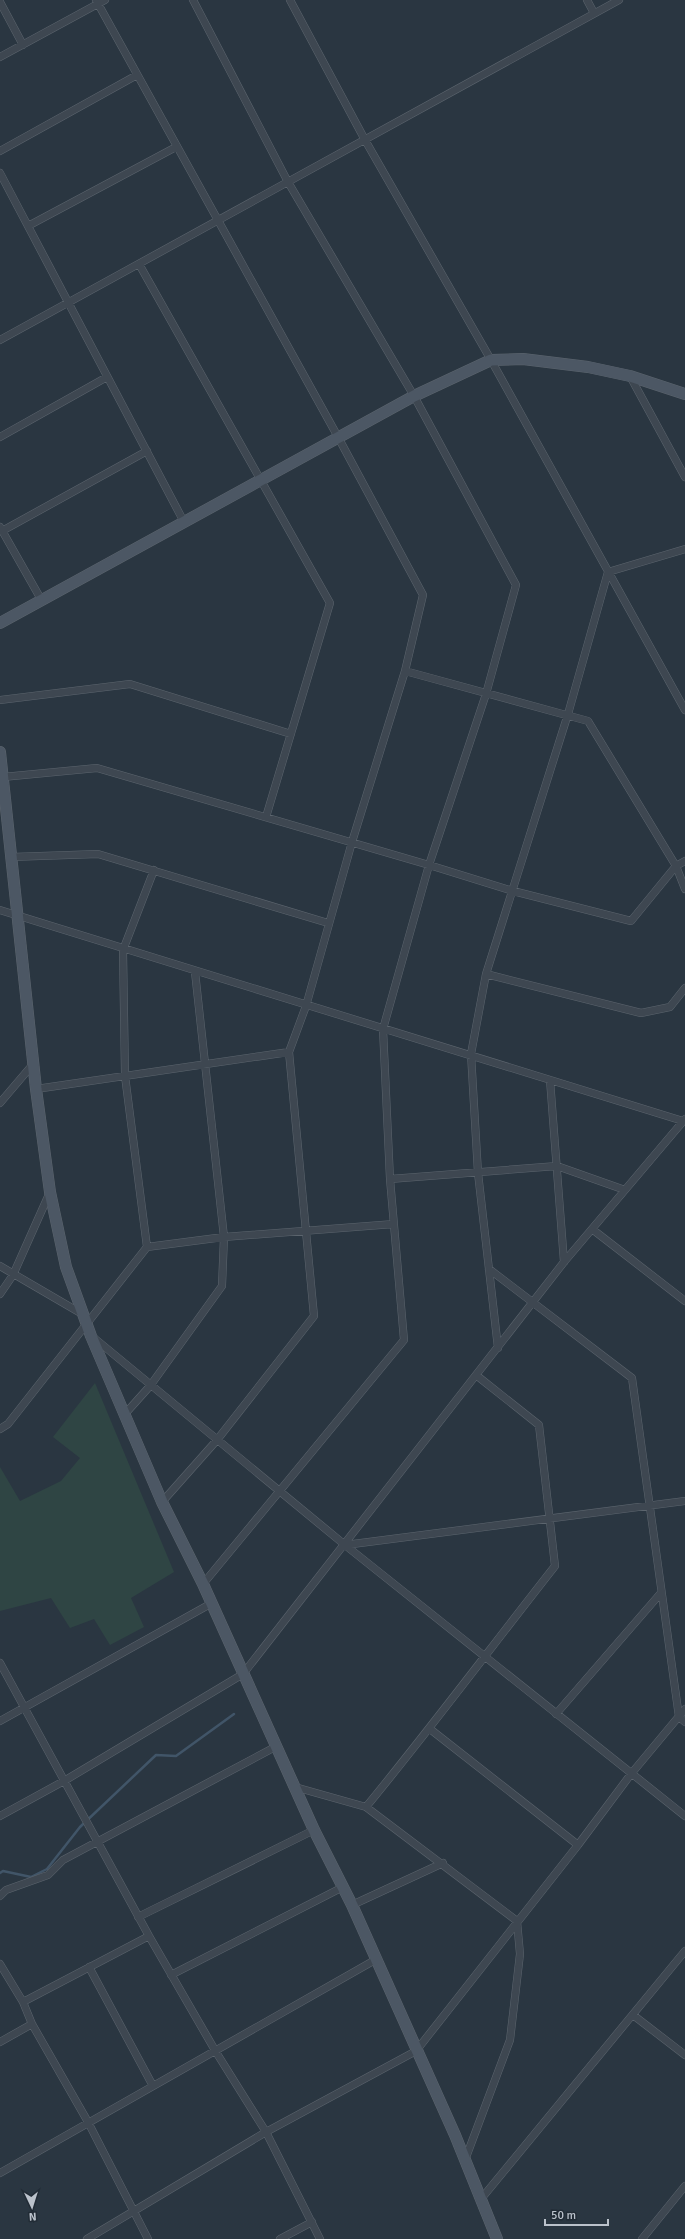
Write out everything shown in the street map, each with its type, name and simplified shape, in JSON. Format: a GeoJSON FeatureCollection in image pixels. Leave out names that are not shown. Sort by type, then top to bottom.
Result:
{"type":"FeatureCollection","features":[{"type":"Feature","properties":{"kind":"main road"},"geometry":{"type":"LineString","coordinates":[[0,622],[414,396],[491,360],[511,358],[545,360],[588,367],[630,376],[685,394]]}},
{"type":"Feature","properties":{"kind":"main road"},"geometry":{"type":"LineString","coordinates":[[0,752],[16,917],[36,1089],[50,1192],[66,1267],[87,1325],[162,1502],[212,1603],[314,1830],[352,1905],[375,1960],[465,2160],[497,2239]]}},
{"type":"Feature","properties":{"kind":"street"},"geometry":{"type":"LineString","coordinates":[[0,57],[97,2],[105,0]]}},
{"type":"Feature","properties":{"kind":"street"},"geometry":{"type":"LineString","coordinates":[[192,0],[288,182],[414,396],[516,585],[486,694],[429,865],[383,1029],[390,1179],[404,1340],[281,1492],[203,1584]]}},
{"type":"Feature","properties":{"kind":"street"},"geometry":{"type":"LineString","coordinates":[[290,0],[365,140],[491,360],[685,710]]}},
{"type":"Feature","properties":{"kind":"street"},"geometry":{"type":"LineString","coordinates":[[587,0],[594,14]]}},
{"type":"Feature","properties":{"kind":"street"},"geometry":{"type":"LineString","coordinates":[[0,340],[619,0]]}},
{"type":"Feature","properties":{"kind":"street"},"geometry":{"type":"LineString","coordinates":[[0,2],[23,45]]}},
{"type":"Feature","properties":{"kind":"street"},"geometry":{"type":"LineString","coordinates":[[97,2],[423,595],[405,671],[328,923],[306,1006],[289,1052],[314,1316],[217,1440],[162,1502]]}},
{"type":"Feature","properties":{"kind":"street"},"geometry":{"type":"LineString","coordinates":[[0,151],[137,75]]}},
{"type":"Feature","properties":{"kind":"street"},"geometry":{"type":"LineString","coordinates":[[28,226],[176,147]]}},
{"type":"Feature","properties":{"kind":"street"},"geometry":{"type":"LineString","coordinates":[[0,173],[184,522]]}},
{"type":"Feature","properties":{"kind":"street"},"geometry":{"type":"LineString","coordinates":[[139,264],[330,603],[266,817]]}},
{"type":"Feature","properties":{"kind":"street"},"geometry":{"type":"LineString","coordinates":[[630,376],[685,477]]}},
{"type":"Feature","properties":{"kind":"street"},"geometry":{"type":"LineString","coordinates":[[0,437],[107,377]]}},
{"type":"Feature","properties":{"kind":"street"},"geometry":{"type":"LineString","coordinates":[[42,600],[1,529],[147,451]]}},
{"type":"Feature","properties":{"kind":"street"},"geometry":{"type":"LineString","coordinates":[[608,572],[685,549]]}},
{"type":"Feature","properties":{"kind":"street"},"geometry":{"type":"LineString","coordinates":[[498,1348],[478,1173],[471,1054],[486,974],[568,714],[608,572]]}},
{"type":"Feature","properties":{"kind":"street"},"geometry":{"type":"LineString","coordinates":[[405,671],[486,694],[568,714],[588,721],[676,866],[685,889]]}},
{"type":"Feature","properties":{"kind":"street"},"geometry":{"type":"LineString","coordinates":[[0,700],[130,684],[291,734]]}},
{"type":"Feature","properties":{"kind":"street"},"geometry":{"type":"LineString","coordinates":[[2,777],[97,768],[352,842],[512,891],[631,921],[676,866],[685,861]]}},
{"type":"Feature","properties":{"kind":"street"},"geometry":{"type":"LineString","coordinates":[[11,857],[98,854],[328,923]]}},
{"type":"Feature","properties":{"kind":"street"},"geometry":{"type":"LineString","coordinates":[[0,1429],[8,1424],[147,1247],[125,1076],[123,950],[154,870]]}},
{"type":"Feature","properties":{"kind":"street"},"geometry":{"type":"LineString","coordinates":[[0,910],[16,917],[123,950],[306,1006],[471,1054],[550,1080],[684,1120],[564,1262],[243,1674],[64,1781],[0,1816]]}},
{"type":"Feature","properties":{"kind":"street"},"geometry":{"type":"LineString","coordinates":[[124,1415],[150,1386],[222,1286],[224,1237],[195,972]]}},
{"type":"Feature","properties":{"kind":"street"},"geometry":{"type":"LineString","coordinates":[[486,974],[641,1013],[670,1007],[685,988]]}},
{"type":"Feature","properties":{"kind":"street"},"geometry":{"type":"LineString","coordinates":[[36,1089],[204,1063],[289,1052]]}},
{"type":"Feature","properties":{"kind":"street"},"geometry":{"type":"LineString","coordinates":[[0,1103],[34,1063]]}},
{"type":"Feature","properties":{"kind":"street"},"geometry":{"type":"LineString","coordinates":[[550,1080],[564,1262]]}},
{"type":"Feature","properties":{"kind":"street"},"geometry":{"type":"LineString","coordinates":[[390,1179],[557,1166],[625,1190]]}},
{"type":"Feature","properties":{"kind":"street"},"geometry":{"type":"LineString","coordinates":[[0,1294],[13,1275],[50,1192]]}},
{"type":"Feature","properties":{"kind":"street"},"geometry":{"type":"LineString","coordinates":[[147,1247],[224,1237],[306,1229],[394,1224]]}},
{"type":"Feature","properties":{"kind":"street"},"geometry":{"type":"LineString","coordinates":[[592,1230],[685,1301]]}},
{"type":"Feature","properties":{"kind":"street"},"geometry":{"type":"LineString","coordinates":[[0,1266],[87,1325],[150,1386],[345,1545],[685,1816]]}},
{"type":"Feature","properties":{"kind":"street"},"geometry":{"type":"LineString","coordinates":[[489,1269],[632,1378],[660,1594],[679,1716],[685,1722]]}},
{"type":"Feature","properties":{"kind":"street"},"geometry":{"type":"LineString","coordinates":[[366,1807],[430,1729],[484,1656],[555,1566],[538,1425],[476,1375]]}},
{"type":"Feature","properties":{"kind":"street"},"geometry":{"type":"LineString","coordinates":[[345,1545],[685,1501]]}},
{"type":"Feature","properties":{"kind":"street"},"geometry":{"type":"LineString","coordinates":[[556,1714],[660,1594]]}},
{"type":"Feature","properties":{"kind":"street"},"geometry":{"type":"LineString","coordinates":[[0,1721],[212,1603]]}},
{"type":"Feature","properties":{"kind":"street"},"geometry":{"type":"LineString","coordinates":[[0,1663],[138,1917],[216,2052],[266,2132],[320,2239]]}},
{"type":"Feature","properties":{"kind":"street"},"geometry":{"type":"LineString","coordinates":[[87,2239],[266,2132],[416,2052],[578,1845],[631,1774],[685,1709]]}},
{"type":"Feature","properties":{"kind":"street"},"geometry":{"type":"LineString","coordinates":[[430,1729],[578,1845]]}},
{"type":"Feature","properties":{"kind":"street"},"geometry":{"type":"LineString","coordinates":[[0,1896],[6,1890],[48,1875],[63,1860],[277,1746]]}},
{"type":"Feature","properties":{"kind":"street"},"geometry":{"type":"LineString","coordinates":[[295,1787],[366,1807],[443,1863],[517,1921],[520,1954],[510,2040],[465,2160]]}},
{"type":"Feature","properties":{"kind":"street"},"geometry":{"type":"LineString","coordinates":[[138,1917],[314,1830]]}},
{"type":"Feature","properties":{"kind":"street"},"geometry":{"type":"LineString","coordinates":[[352,1905],[443,1863]]}},
{"type":"Feature","properties":{"kind":"street"},"geometry":{"type":"LineString","coordinates":[[171,1975],[343,1887]]}},
{"type":"Feature","properties":{"kind":"street"},"geometry":{"type":"LineString","coordinates":[[23,2002],[149,1936]]}},
{"type":"Feature","properties":{"kind":"street"},"geometry":{"type":"LineString","coordinates":[[481,2199],[685,1951]]}},
{"type":"Feature","properties":{"kind":"street"},"geometry":{"type":"LineString","coordinates":[[0,2173],[77,2130],[88,2122],[216,2052],[375,1960]]}},
{"type":"Feature","properties":{"kind":"street"},"geometry":{"type":"LineString","coordinates":[[0,1964],[23,2002],[32,2024],[88,2122],[148,2239]]}},
{"type":"Feature","properties":{"kind":"street"},"geometry":{"type":"LineString","coordinates":[[88,1967],[153,2086]]}},
{"type":"Feature","properties":{"kind":"street"},"geometry":{"type":"LineString","coordinates":[[633,2015],[685,2056]]}},
{"type":"Feature","properties":{"kind":"street"},"geometry":{"type":"LineString","coordinates":[[0,2042],[32,2024]]}},
{"type":"Feature","properties":{"kind":"street"},"geometry":{"type":"LineString","coordinates":[[642,2239],[685,2186]]}},
{"type":"Feature","properties":{"kind":"street"},"geometry":{"type":"LineString","coordinates":[[280,2239],[312,2222]]}},
{"type":"Feature","properties":{"kind":"green space"},"geometry":{"type":"Polygon","coordinates":[[[95,1383],[174,1572],[131,1598],[144,1627],[110,1645],[94,1619],[70,1628],[51,1598],[0,1611],[0,1467],[20,1501],[61,1481],[80,1458],[53,1437],[95,1383]]]}},
{"type":"Feature","properties":{"kind":"waterway"},"geometry":{"type":"LineString","coordinates":[[0,1873],[3,1871],[31,1877],[47,1869],[80,1827],[156,1755],[176,1756],[234,1714]]}}]}
